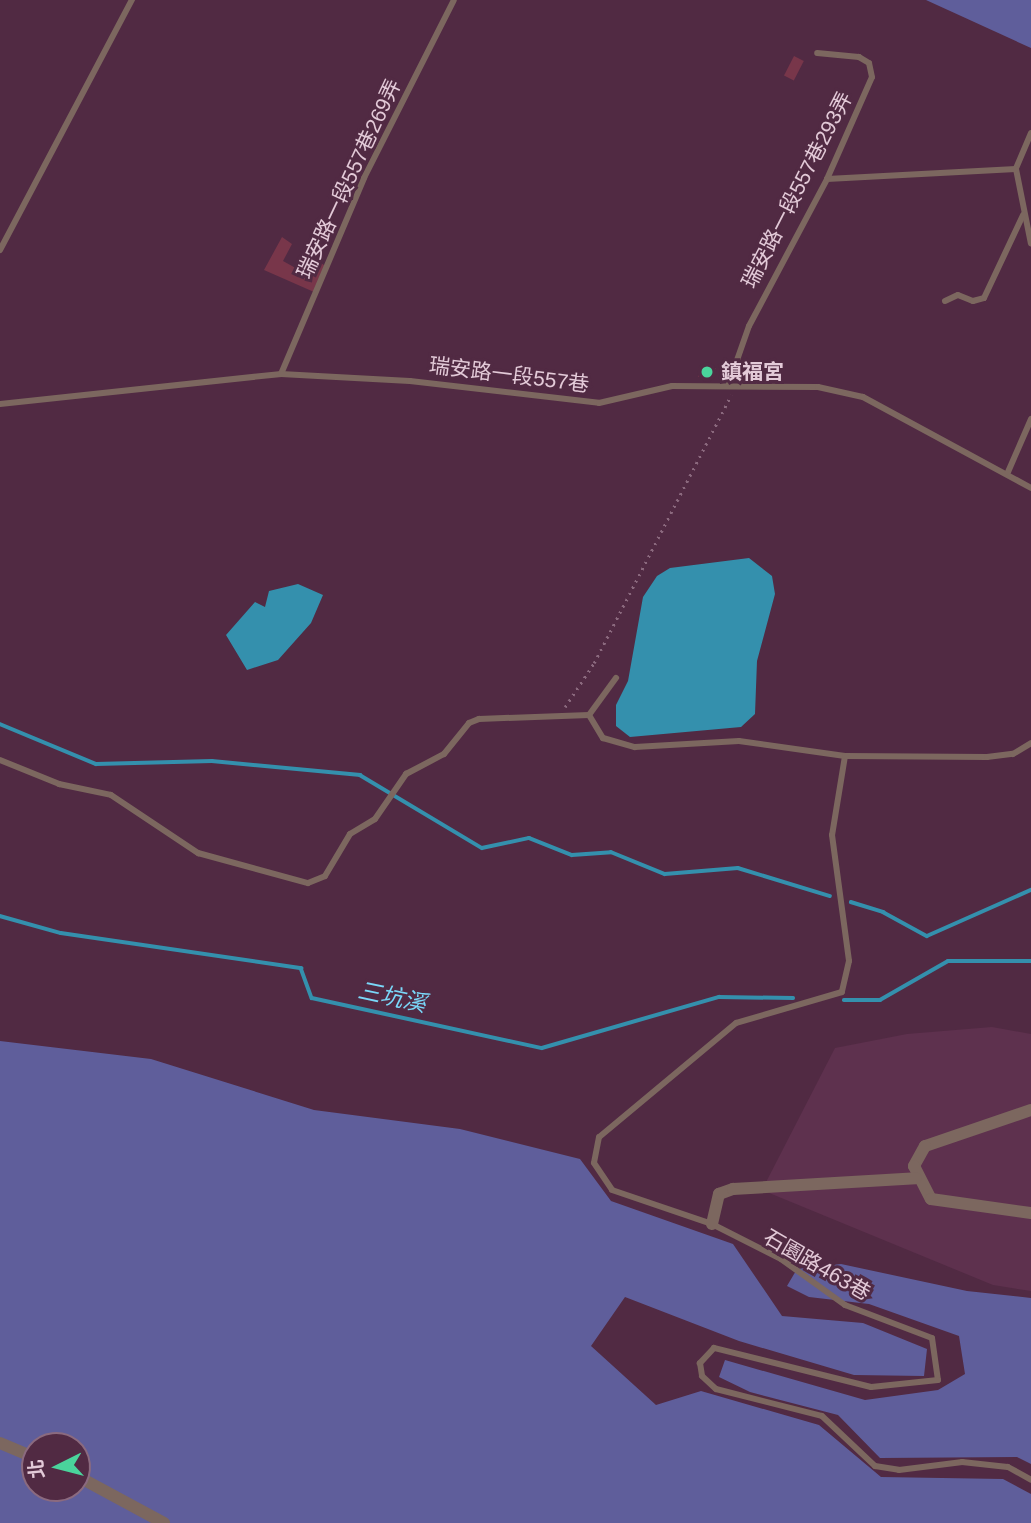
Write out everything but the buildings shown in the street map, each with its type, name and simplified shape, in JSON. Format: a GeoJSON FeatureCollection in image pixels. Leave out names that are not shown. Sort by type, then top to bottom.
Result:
{"type":"FeatureCollection","features":[{"type":"Feature","properties":{"kind":"street"},"geometry":{"type":"LineString","coordinates":[[1031,1110],[925,1146],[914,1166],[916,1178],[930,1199],[1031,1213]]}},
{"type":"Feature","properties":{"kind":"street"},"geometry":{"type":"LineString","coordinates":[[712,1224],[719,1194],[733,1189],[916,1178]]}},
{"type":"Feature","properties":{"kind":"street"},"geometry":{"type":"LineString","coordinates":[[0,1443],[21,1452]]}},
{"type":"Feature","properties":{"kind":"street"},"geometry":{"type":"LineString","coordinates":[[91,1484],[164,1523]]}},
{"type":"Feature","properties":{"kind":"lane"},"geometry":{"type":"LineString","coordinates":[[0,250],[132,0]]}},
{"type":"Feature","properties":{"kind":"lane","name":"瑞安路一段557巷269弄"},"geometry":{"type":"LineString","coordinates":[[281,374],[364,178],[454,0]]}},
{"type":"Feature","properties":{"kind":"lane","name":"瑞安路一段557巷293弄"},"geometry":{"type":"LineString","coordinates":[[729,383],[759,304],[827,179],[872,77],[869,63],[859,57],[817,53]]}},
{"type":"Feature","properties":{"kind":"lane"},"geometry":{"type":"LineString","coordinates":[[1031,133],[1016,169],[1023,215],[1031,244]]}},
{"type":"Feature","properties":{"kind":"lane"},"geometry":{"type":"LineString","coordinates":[[827,179],[1016,169]]}},
{"type":"Feature","properties":{"kind":"lane"},"geometry":{"type":"LineString","coordinates":[[945,301],[958,295],[973,301],[984,298],[1023,215]]}},
{"type":"Feature","properties":{"kind":"lane","name":"瑞安路一段557巷"},"geometry":{"type":"LineString","coordinates":[[0,404],[281,374],[410,381],[599,403],[672,386],[729,383],[838,389],[1008,472],[1031,488]]}},
{"type":"Feature","properties":{"kind":"lane"},"geometry":{"type":"LineString","coordinates":[[1008,472],[1031,419]]}},
{"type":"Feature","properties":{"kind":"lane"},"geometry":{"type":"LineString","coordinates":[[0,760],[59,784],[111,795],[198,853],[307,883],[325,876],[350,834],[375,819],[395,789],[414,768],[455,745],[469,723],[490,718],[558,719],[589,715],[616,678]]}},
{"type":"Feature","properties":{"kind":"lane"},"geometry":{"type":"LineString","coordinates":[[589,715],[603,738],[635,747],[740,741],[845,756],[987,757],[1013,754],[1030,746]]}},
{"type":"Feature","properties":{"kind":"lane","name":"石園路463巷"},"geometry":{"type":"LineString","coordinates":[[845,756],[832,835],[849,961],[842,992],[736,1023],[599,1137],[594,1163],[612,1190],[712,1224],[781,1259],[845,1305],[932,1338],[938,1380],[871,1387],[714,1348],[700,1363],[702,1376],[716,1389],[822,1416],[875,1466],[899,1470],[962,1462],[1008,1467],[1031,1480]]}},
{"type":"Feature","properties":{"kind":"path"},"geometry":{"type":"LineString","coordinates":[[558,719],[594,663],[737,384]]}},
{"type":"Feature","properties":{"kind":"shaded area"},"geometry":{"type":"Polygon","coordinates":[[[926,0],[1031,0],[1031,48],[926,0]]]}},
{"type":"Feature","properties":{"kind":"shaded area"},"geometry":{"type":"Polygon","coordinates":[[[992,1027],[1031,1034],[1031,1291],[993,1285],[762,1190],[835,1048],[907,1034],[992,1027]]]}},
{"type":"Feature","properties":{"kind":"shaded area"},"geometry":{"type":"Polygon","coordinates":[[[0,1041],[151,1059],[314,1110],[460,1129],[580,1159],[611,1201],[733,1244],[782,1316],[863,1323],[927,1349],[924,1376],[854,1375],[739,1341],[625,1297],[591,1346],[656,1405],[701,1391],[819,1425],[881,1477],[1003,1479],[1031,1494],[1031,1523],[0,1523],[0,1041]]]}},
{"type":"Feature","properties":{"kind":"shaded area"},"geometry":{"type":"Polygon","coordinates":[[[841,1264],[967,1291],[1031,1298],[1031,1464],[1017,1457],[880,1458],[838,1415],[750,1392],[719,1377],[725,1360],[865,1400],[938,1390],[965,1374],[959,1336],[869,1304],[809,1297],[787,1286],[797,1269],[841,1264]]]}},
{"type":"Feature","properties":{"kind":"water"},"geometry":{"type":"Polygon","coordinates":[[[749,558],[772,576],[775,594],[757,661],[755,714],[741,727],[630,737],[616,726],[616,705],[628,681],[643,597],[657,576],[670,568],[749,558]]]}},
{"type":"Feature","properties":{"kind":"water"},"geometry":{"type":"Polygon","coordinates":[[[298,584],[323,595],[311,623],[278,660],[247,670],[226,635],[255,602],[265,607],[269,591],[298,584]]]}},
{"type":"Feature","properties":{"kind":"waterway"},"geometry":{"type":"LineString","coordinates":[[0,724],[96,764],[212,761],[360,775],[482,848],[529,838],[572,855],[611,852],[665,874],[738,868],[830,896]]}},
{"type":"Feature","properties":{"kind":"waterway"},"geometry":{"type":"LineString","coordinates":[[851,902],[883,912],[927,936],[1031,890]]}},
{"type":"Feature","properties":{"kind":"waterway","name":"三坑溪"},"geometry":{"type":"LineString","coordinates":[[0,916],[61,933],[301,968],[312,998],[542,1048],[719,997],[793,998]]}},
{"type":"Feature","properties":{"kind":"waterway","name":"三坑溪"},"geometry":{"type":"LineString","coordinates":[[844,1000],[880,1000],[948,961],[1031,961]]}},
{"type":"Feature","properties":{"kind":"place","name":"鎮福宮"},"geometry":{"type":"Point","coordinates":[707,372]}}]}
